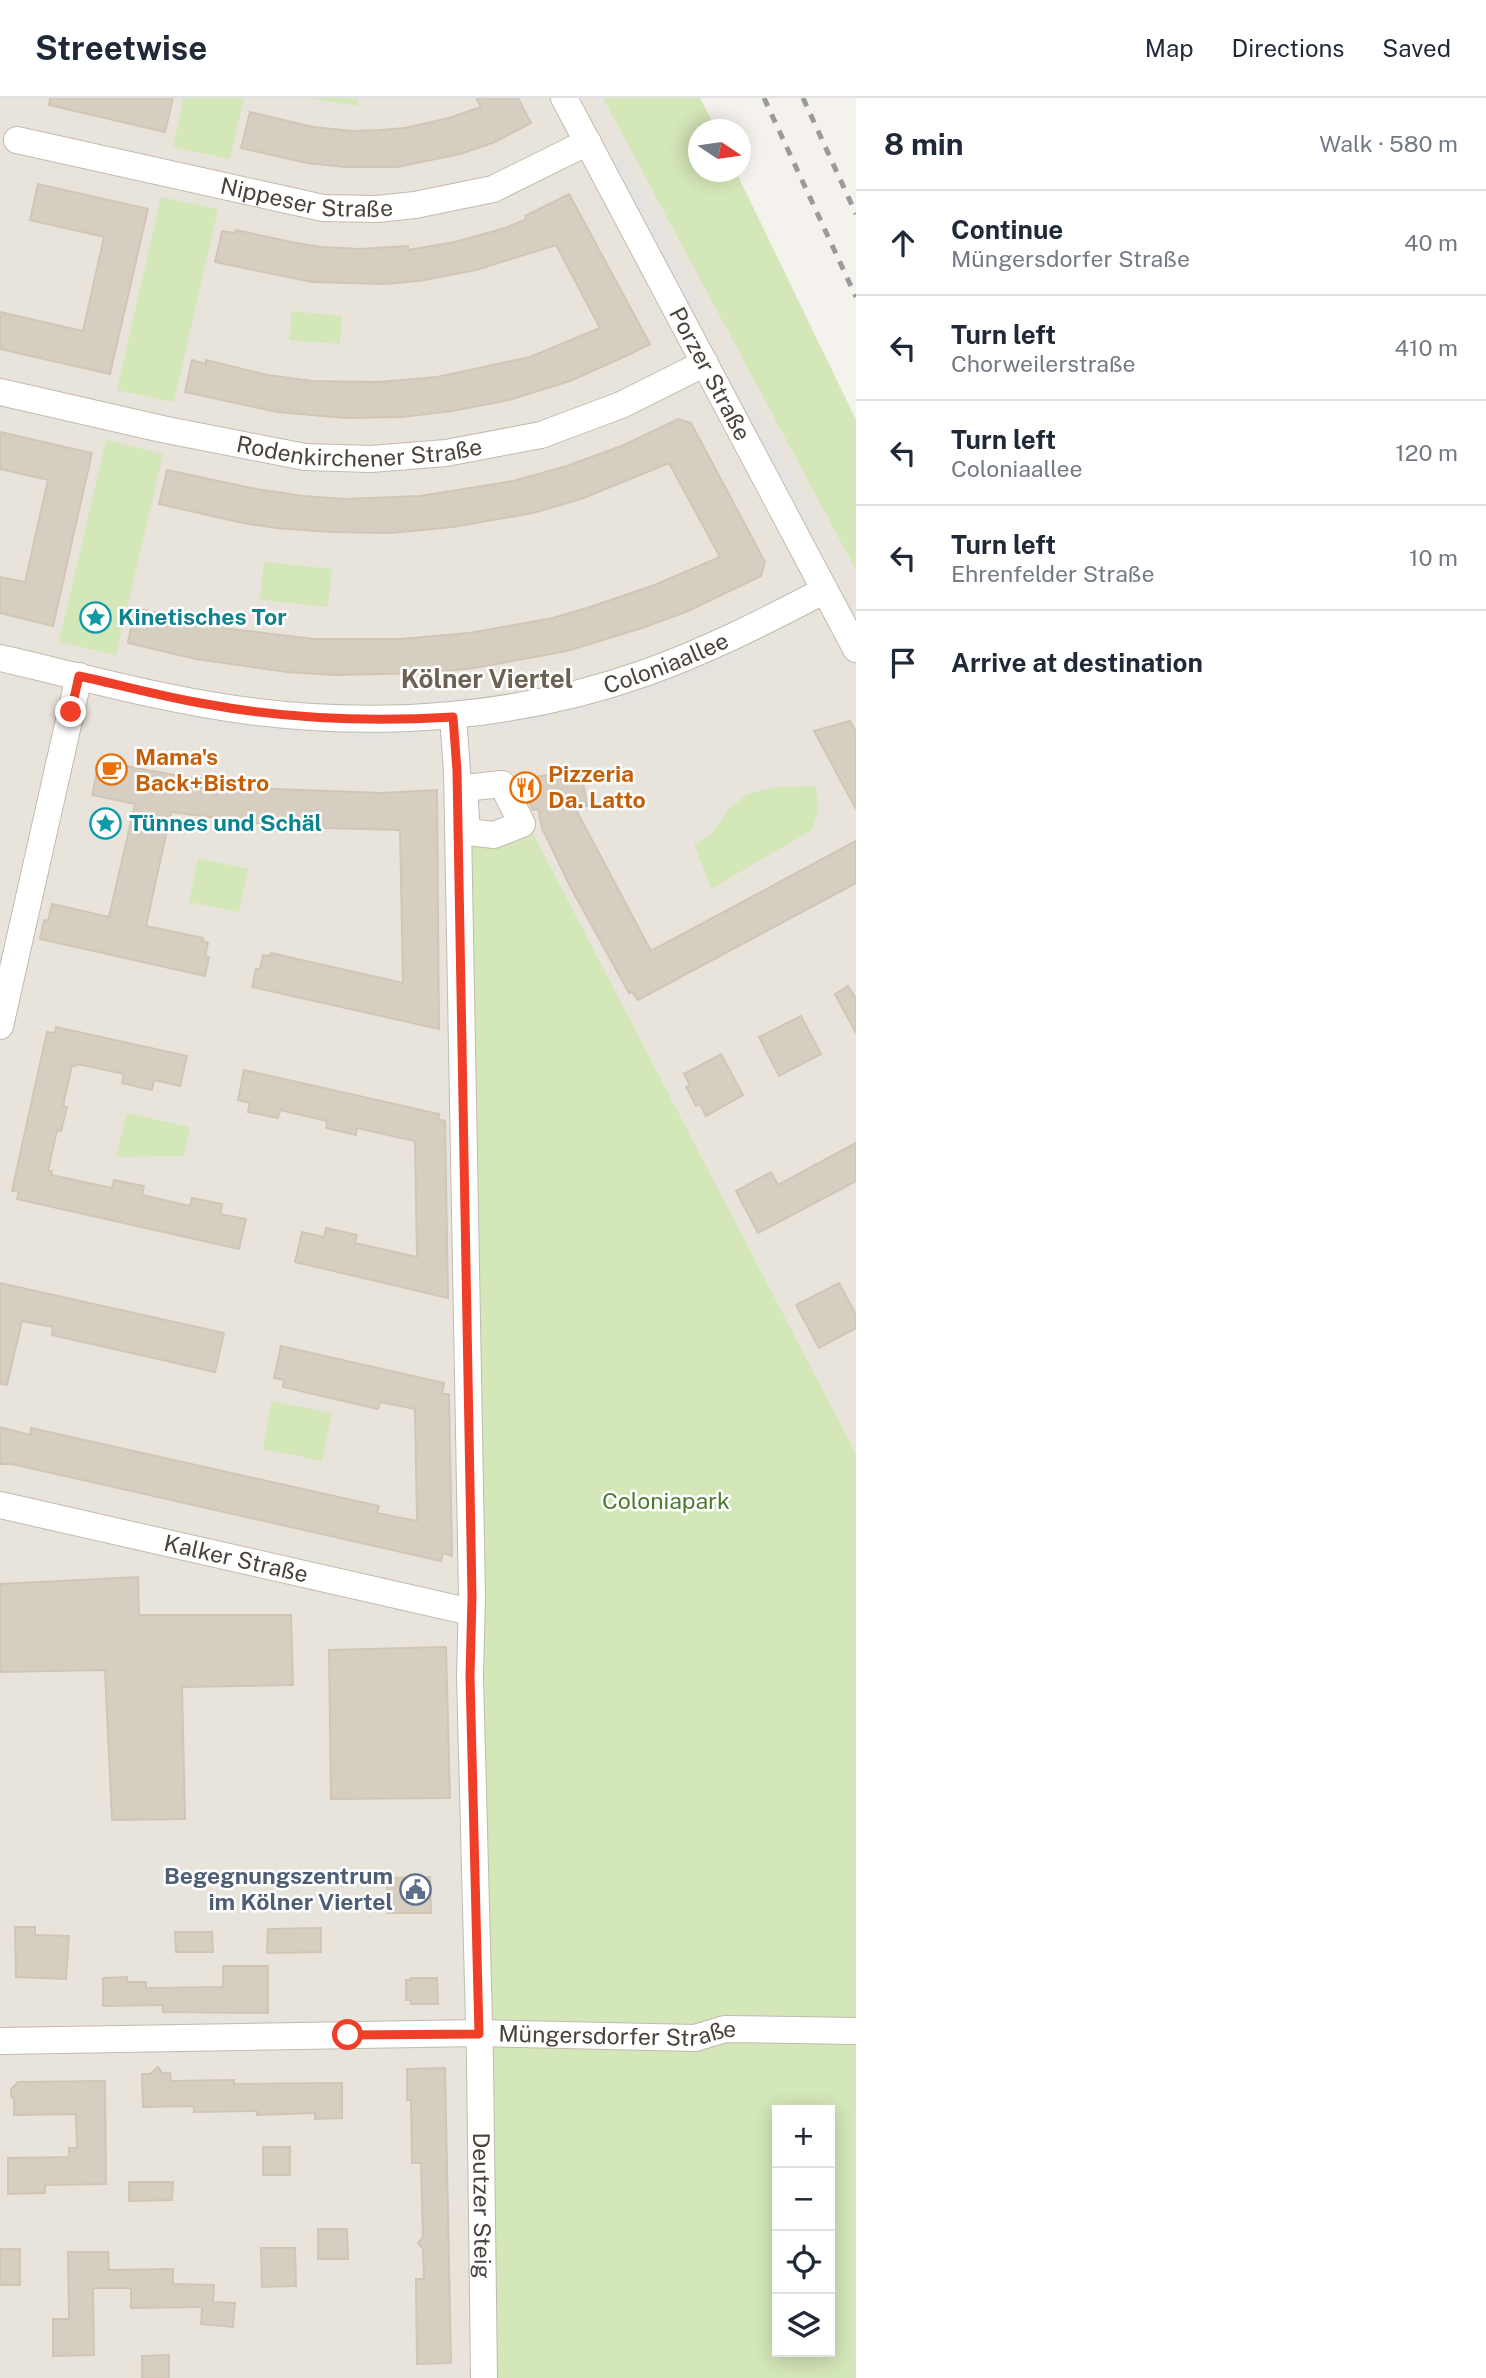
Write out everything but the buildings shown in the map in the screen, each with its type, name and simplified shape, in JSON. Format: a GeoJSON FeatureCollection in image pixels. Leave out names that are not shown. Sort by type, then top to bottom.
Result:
{"type":"FeatureCollection","features":[{"type":"Feature","properties":{"kind":"street","name":"Porzer Straße"},"geometry":{"type":"LineString","coordinates":[[564,98],[856,649]]}},
{"type":"Feature","properties":{"kind":"street","name":"Nippeser Straße"},"geometry":{"type":"LineString","coordinates":[[17,140],[323,208],[377,209],[415,205],[493,189],[588,142]]}},
{"type":"Feature","properties":{"kind":"street","name":"Rodenkirchener Straße"},"geometry":{"type":"LineString","coordinates":[[0,392],[162,429],[305,457],[371,459],[446,453],[541,435],[621,405],[705,363]]}},
{"type":"Feature","properties":{"kind":"street","name":"Coloniaallee"},"geometry":{"type":"LineString","coordinates":[[0,658],[204,704],[249,711],[320,718],[387,720],[453,717],[561,697],[645,673],[734,636],[824,591]]}},
{"type":"Feature","properties":{"kind":"street"},"geometry":{"type":"LineString","coordinates":[[0,1026],[79,676]]}},
{"type":"Feature","properties":{"kind":"street","name":"Deutzer Steig"},"geometry":{"type":"LineString","coordinates":[[453,717],[457,771],[463,1055],[472,1597],[470,1676],[484,2378]]}},
{"type":"Feature","properties":{"kind":"street","name":"Kalker Straße"},"geometry":{"type":"LineString","coordinates":[[0,1505],[471,1612]]}},
{"type":"Feature","properties":{"kind":"street","name":"Müngersdorfer Straße"},"geometry":{"type":"LineString","coordinates":[[0,2040],[479,2034],[695,2038],[725,2029],[856,2031]]}},
{"type":"Feature","properties":{"kind":"shaded area"},"geometry":{"type":"Polygon","coordinates":[[[0,98],[700,98],[711,119],[688,119],[688,182],[741,182],[856,420],[856,2378],[0,2378],[0,98]]]}},
{"type":"Feature","properties":{"kind":"shaded area"},"geometry":{"type":"Polygon","coordinates":[[[624,157],[633,174],[620,181],[611,164],[624,157]]]}},
{"type":"Feature","properties":{"kind":"shaded area"},"geometry":{"type":"Polygon","coordinates":[[[636,180],[651,208],[638,215],[623,186],[636,180]]]}},
{"type":"Feature","properties":{"kind":"shaded area"},"geometry":{"type":"Polygon","coordinates":[[[654,214],[670,243],[657,250],[642,221],[654,214]]]}},
{"type":"Feature","properties":{"kind":"shaded area"},"geometry":{"type":"Polygon","coordinates":[[[672,248],[687,276],[675,283],[660,255],[672,248]]]}},
{"type":"Feature","properties":{"kind":"shaded area"},"geometry":{"type":"Polygon","coordinates":[[[691,283],[706,311],[693,318],[678,290],[691,283]]]}},
{"type":"Feature","properties":{"kind":"shaded area"},"geometry":{"type":"Polygon","coordinates":[[[741,377],[750,393],[737,400],[728,383],[741,377]]]}},
{"type":"Feature","properties":{"kind":"shaded area"},"geometry":{"type":"Polygon","coordinates":[[[753,399],[767,427],[755,434],[740,406],[753,399]]]}},
{"type":"Feature","properties":{"kind":"shaded area"},"geometry":{"type":"Polygon","coordinates":[[[771,434],[786,462],[774,469],[759,441],[771,434]]]}},
{"type":"Feature","properties":{"kind":"shaded area"},"geometry":{"type":"Polygon","coordinates":[[[789,468],[804,496],[792,503],[777,475],[789,468]]]}},
{"type":"Feature","properties":{"kind":"shaded area"},"geometry":{"type":"Polygon","coordinates":[[[807,502],[819,524],[807,531],[795,509],[807,502]]]}},
{"type":"Feature","properties":{"kind":"shaded area"},"geometry":{"type":"Polygon","coordinates":[[[739,647],[745,658],[722,669],[717,656],[739,647]]]}},
{"type":"Feature","properties":{"kind":"shaded area"},"geometry":{"type":"Polygon","coordinates":[[[710,659],[716,672],[685,684],[680,671],[710,659]]]}},
{"type":"Feature","properties":{"kind":"shaded area"},"geometry":{"type":"Polygon","coordinates":[[[674,673],[679,687],[647,698],[642,684],[674,673]]]}},
{"type":"Feature","properties":{"kind":"shaded area"},"geometry":{"type":"Polygon","coordinates":[[[636,686],[640,700],[606,709],[603,696],[636,686]]]}},
{"type":"Feature","properties":{"kind":"shaded area"},"geometry":{"type":"Polygon","coordinates":[[[469,695],[469,701],[429,705],[429,698],[469,695]]]}},
{"type":"Feature","properties":{"kind":"shaded area"},"geometry":{"type":"Polygon","coordinates":[[[590,699],[594,713],[561,721],[558,707],[590,699]]]}},
{"type":"Feature","properties":{"kind":"shaded area"},"geometry":{"type":"Polygon","coordinates":[[[551,708],[554,722],[522,729],[520,715],[551,708]]]}},
{"type":"Feature","properties":{"kind":"shaded area"},"geometry":{"type":"Polygon","coordinates":[[[192,711],[225,718],[223,731],[189,725],[192,711]]]}},
{"type":"Feature","properties":{"kind":"shaded area"},"geometry":{"type":"Polygon","coordinates":[[[513,716],[515,730],[491,734],[489,719],[513,716]]]}},
{"type":"Feature","properties":{"kind":"shaded area"},"geometry":{"type":"Polygon","coordinates":[[[231,719],[265,723],[264,737],[229,732],[231,719]]]}},
{"type":"Feature","properties":{"kind":"shaded area"},"geometry":{"type":"Polygon","coordinates":[[[271,724],[303,726],[302,740],[269,737],[271,724]]]}},
{"type":"Feature","properties":{"kind":"shaded area"},"geometry":{"type":"Polygon","coordinates":[[[414,727],[415,741],[390,742],[390,728],[414,727]]]}},
{"type":"Feature","properties":{"kind":"shaded area"},"geometry":{"type":"Polygon","coordinates":[[[349,728],[383,728],[383,742],[349,742],[349,728]]]}},
{"type":"Feature","properties":{"kind":"green space"},"geometry":{"type":"Polygon","coordinates":[[[184,98],[244,98],[230,159],[173,147],[184,98]]]}},
{"type":"Feature","properties":{"kind":"green space"},"geometry":{"type":"Polygon","coordinates":[[[308,98],[358,98],[358,106],[308,98]]]}},
{"type":"Feature","properties":{"kind":"green space"},"geometry":{"type":"Polygon","coordinates":[[[603,98],[700,98],[711,119],[688,119],[688,182],[741,182],[856,420],[856,570],[603,98]]]}},
{"type":"Feature","properties":{"kind":"green space"},"geometry":{"type":"Polygon","coordinates":[[[161,197],[218,209],[174,402],[117,390],[161,197]]]}},
{"type":"Feature","properties":{"kind":"green space"},"geometry":{"type":"Polygon","coordinates":[[[292,311],[342,316],[340,344],[289,340],[292,311]]]}},
{"type":"Feature","properties":{"kind":"green space"},"geometry":{"type":"Polygon","coordinates":[[[106,440],[163,454],[116,655],[59,642],[106,440]]]}},
{"type":"Feature","properties":{"kind":"green space"},"geometry":{"type":"Polygon","coordinates":[[[264,562],[332,569],[328,607],[260,600],[264,562]]]}},
{"type":"Feature","properties":{"kind":"green space"},"geometry":{"type":"Polygon","coordinates":[[[816,786],[818,810],[812,830],[711,889],[694,844],[712,834],[729,809],[747,794],[777,787],[816,786]]]}},
{"type":"Feature","properties":{"kind":"green space","name":"Coloniapark"},"geometry":{"type":"Polygon","coordinates":[[[527,822],[856,1454],[856,2378],[494,2378],[467,832],[527,822]]]}},
{"type":"Feature","properties":{"kind":"green space"},"geometry":{"type":"Polygon","coordinates":[[[198,858],[248,869],[239,912],[189,902],[198,858]]]}},
{"type":"Feature","properties":{"kind":"green space"},"geometry":{"type":"Polygon","coordinates":[[[127,1113],[190,1127],[184,1156],[116,1157],[127,1113]]]}},
{"type":"Feature","properties":{"kind":"green space"},"geometry":{"type":"Polygon","coordinates":[[[272,1401],[332,1413],[322,1461],[263,1449],[272,1401]]]}},
{"type":"Feature","properties":{"kind":"railway"},"geometry":{"type":"LineString","coordinates":[[764,98],[856,297]]}},
{"type":"Feature","properties":{"kind":"railway"},"geometry":{"type":"LineString","coordinates":[[803,98],[856,214]]}},
{"type":"Feature","properties":{"kind":"place","name":"Kinetisches Tor"},"geometry":{"type":"Point","coordinates":[95,617]}},
{"type":"Feature","properties":{"kind":"place","name":"Mama's Back+Bistro"},"geometry":{"type":"Point","coordinates":[112,770]}},
{"type":"Feature","properties":{"kind":"place","name":"Pizzeria Da. Latto"},"geometry":{"type":"Point","coordinates":[525,787]}},
{"type":"Feature","properties":{"kind":"place","name":"Tünnes und Schäl"},"geometry":{"type":"Point","coordinates":[106,823]}},
{"type":"Feature","properties":{"kind":"place","name":"Begegnungszentrum im Kölner Viertel"},"geometry":{"type":"Point","coordinates":[416,1889]}},
{"type":"Feature","properties":{"kind":"district","name":"Kölner Viertel"},"geometry":{"type":"Point","coordinates":[487,679]}},
{"type":"Feature","properties":{"kind":"route"},"geometry":{"type":"LineString","coordinates":[[71,712],[79,676],[204,704],[249,711],[320,718],[387,720],[453,717],[457,771],[464,1082],[472,1597],[470,1676],[479,2034],[348,2035]]}}]}
